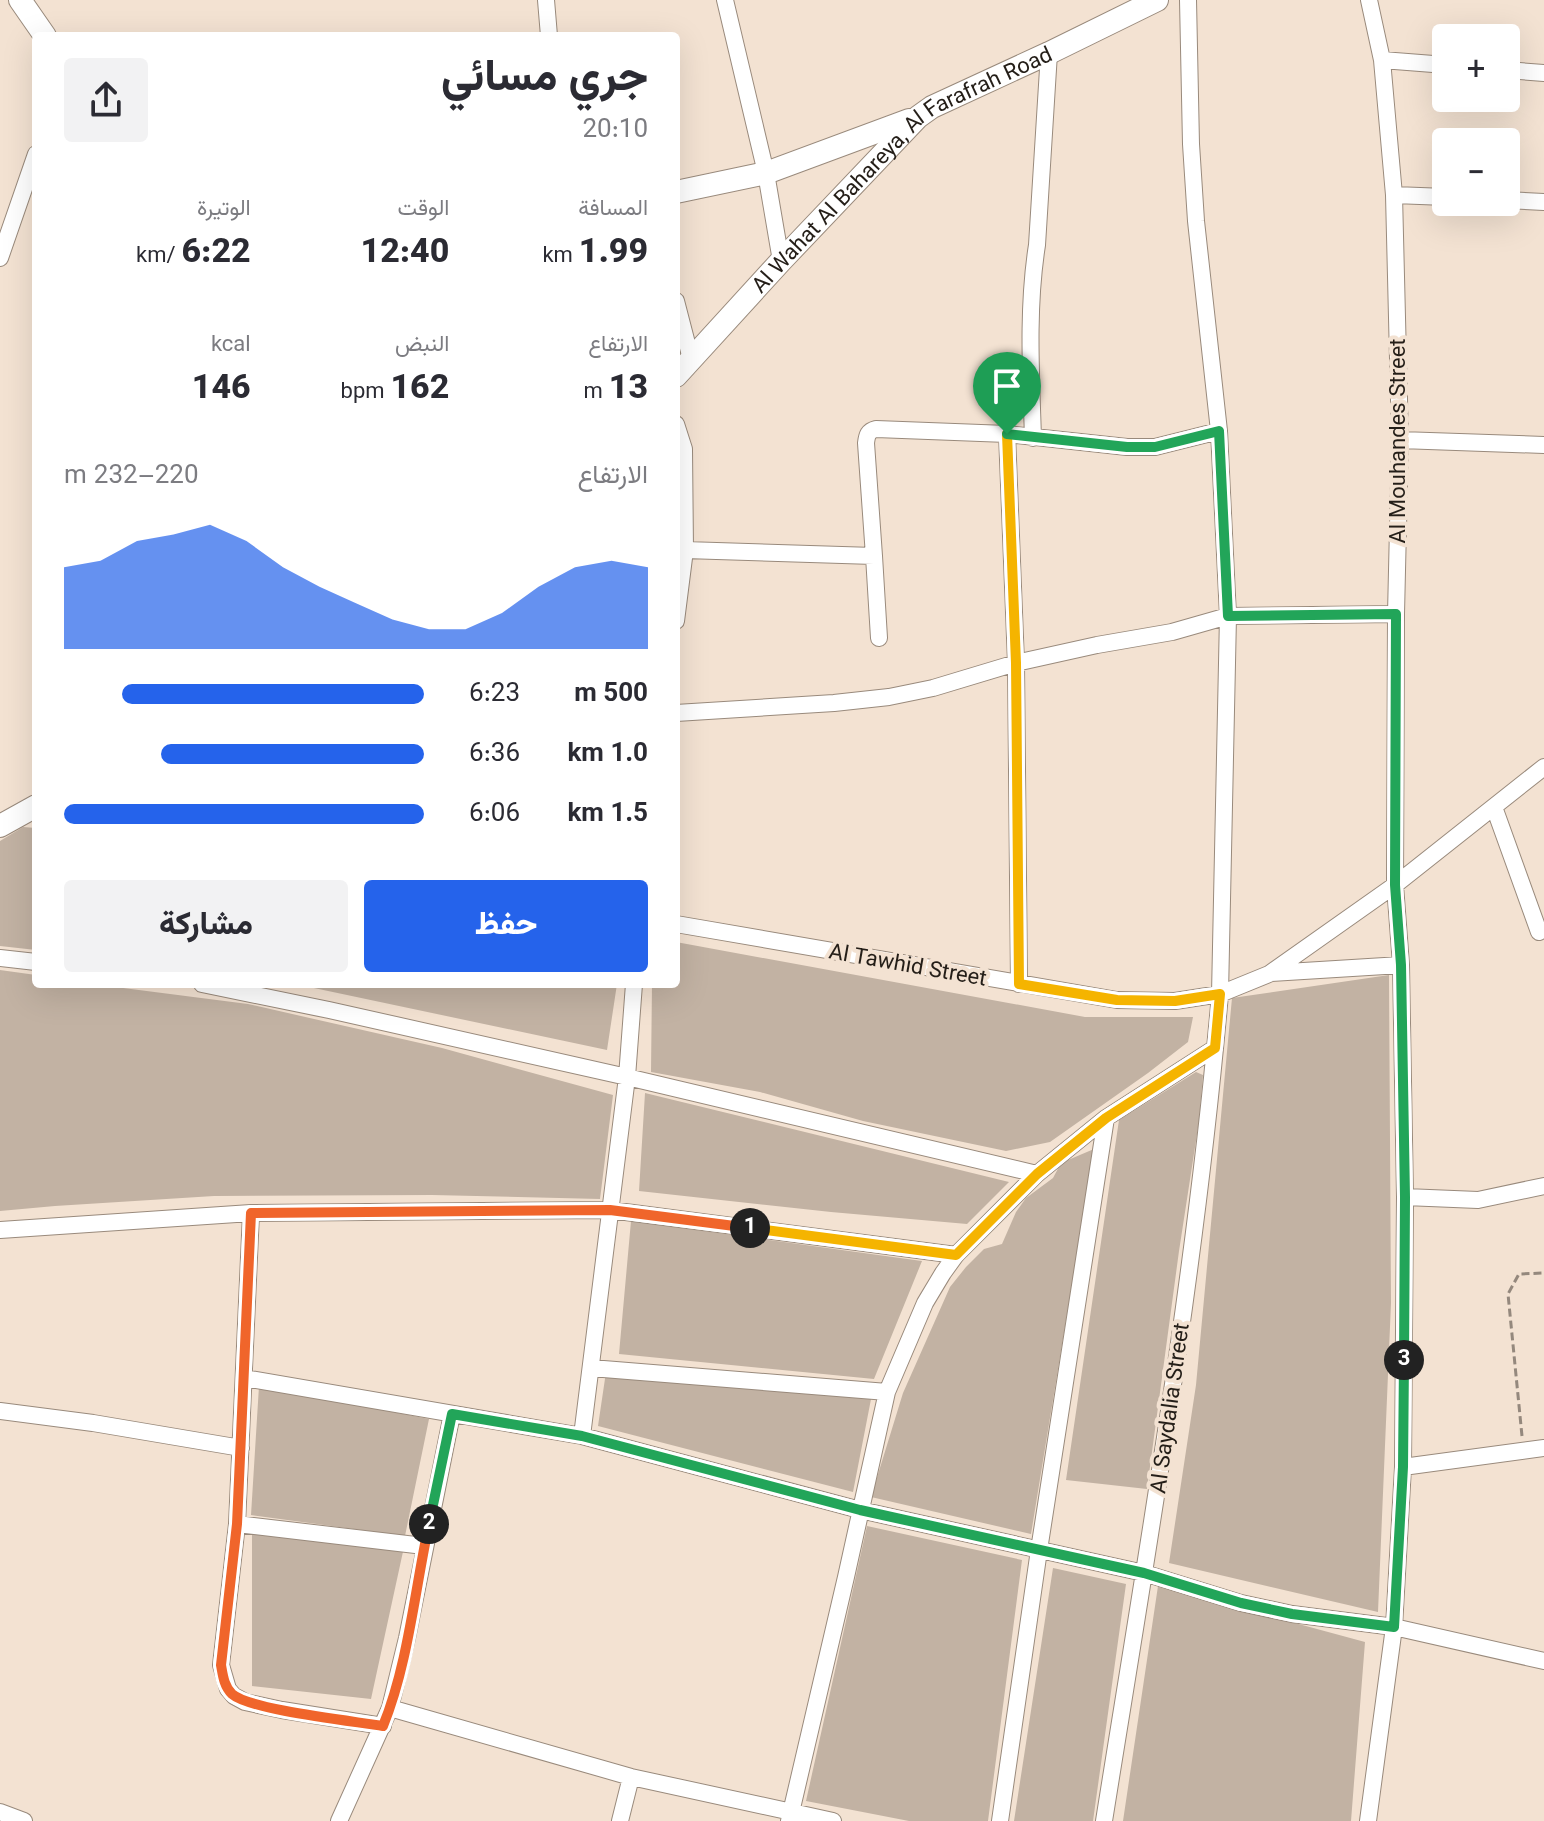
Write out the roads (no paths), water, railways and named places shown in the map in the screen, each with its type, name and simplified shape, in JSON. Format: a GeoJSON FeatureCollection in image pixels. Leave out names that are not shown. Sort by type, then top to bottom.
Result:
{"type":"FeatureCollection","features":[{"type":"Feature","properties":{"kind":"main road"},"geometry":{"type":"LineString","coordinates":[[20,0],[42,32]]}},
{"type":"Feature","properties":{"kind":"main road","name":"Al Wahat Al Bahareya, Al Farafrah Road"},"geometry":{"type":"LineString","coordinates":[[683,367],[918,117],[932,107],[1157,0]]}},
{"type":"Feature","properties":{"kind":"main road"},"geometry":{"type":"LineString","coordinates":[[680,191],[766,173],[918,117]]}},
{"type":"Feature","properties":{"kind":"main road"},"geometry":{"type":"LineString","coordinates":[[0,826],[32,808]]}},
{"type":"Feature","properties":{"kind":"street"},"geometry":{"type":"LineString","coordinates":[[546,0],[549,32]]}},
{"type":"Feature","properties":{"kind":"street"},"geometry":{"type":"LineString","coordinates":[[725,0],[766,173],[781,261]]}},
{"type":"Feature","properties":{"kind":"street","name":"Al Saydalia Street"},"geometry":{"type":"LineString","coordinates":[[1104,1821],[1183,1310],[1220,994],[1228,616],[1219,431],[1196,221],[1191,144],[1188,0]]}},
{"type":"Feature","properties":{"kind":"street","name":"Al Mouhandes Street"},"geometry":{"type":"LineString","coordinates":[[1368,1821],[1394,1627],[1403,1467],[1405,1197],[1401,965],[1395,885],[1400,440],[1394,195],[1382,60],[1369,0]]}},
{"type":"Feature","properties":{"kind":"street"},"geometry":{"type":"LineString","coordinates":[[1033,438],[1033,273],[1049,53]]}},
{"type":"Feature","properties":{"kind":"street"},"geometry":{"type":"LineString","coordinates":[[1382,60],[1432,64]]}},
{"type":"Feature","properties":{"kind":"street"},"geometry":{"type":"LineString","coordinates":[[1520,71],[1544,73]]}},
{"type":"Feature","properties":{"kind":"street"},"geometry":{"type":"LineString","coordinates":[[0,258],[32,166]]}},
{"type":"Feature","properties":{"kind":"street"},"geometry":{"type":"LineString","coordinates":[[1394,195],[1432,196]]}},
{"type":"Feature","properties":{"kind":"street"},"geometry":{"type":"LineString","coordinates":[[1520,201],[1544,202]]}},
{"type":"Feature","properties":{"kind":"street"},"geometry":{"type":"LineString","coordinates":[[680,339],[683,367]]}},
{"type":"Feature","properties":{"kind":"street"},"geometry":{"type":"LineString","coordinates":[[879,638],[866,443],[870,431],[1007,434],[1127,447],[1155,447],[1219,431]]}},
{"type":"Feature","properties":{"kind":"street"},"geometry":{"type":"LineString","coordinates":[[1007,434],[1016,663],[1019,984]]}},
{"type":"Feature","properties":{"kind":"street"},"geometry":{"type":"LineString","coordinates":[[680,436],[684,449],[685,550],[680,589]]}},
{"type":"Feature","properties":{"kind":"street"},"geometry":{"type":"LineString","coordinates":[[1400,440],[1544,445]]}},
{"type":"Feature","properties":{"kind":"street"},"geometry":{"type":"LineString","coordinates":[[685,550],[874,556]]}},
{"type":"Feature","properties":{"kind":"street"},"geometry":{"type":"LineString","coordinates":[[680,713],[889,697],[933,688],[1016,663],[1172,632],[1228,616],[1396,614]]}},
{"type":"Feature","properties":{"kind":"street","name":"Al Tawhid Street"},"geometry":{"type":"LineString","coordinates":[[680,925],[1117,1000],[1175,1001],[1220,994],[1269,974],[1395,885],[1544,767]]}},
{"type":"Feature","properties":{"kind":"street"},"geometry":{"type":"LineString","coordinates":[[1494,807],[1539,932]]}},
{"type":"Feature","properties":{"kind":"street"},"geometry":{"type":"LineString","coordinates":[[0,958],[32,962]]}},
{"type":"Feature","properties":{"kind":"street"},"geometry":{"type":"LineString","coordinates":[[1269,974],[1401,965]]}},
{"type":"Feature","properties":{"kind":"street"},"geometry":{"type":"LineString","coordinates":[[222,988],[627,1077],[1037,1174]]}},
{"type":"Feature","properties":{"kind":"street"},"geometry":{"type":"LineString","coordinates":[[582,1436],[627,1077],[634,988]]}},
{"type":"Feature","properties":{"kind":"street"},"geometry":{"type":"LineString","coordinates":[[790,1817],[887,1392],[925,1303],[956,1255],[1037,1174],[1106,1118],[1215,1048]]}},
{"type":"Feature","properties":{"kind":"street"},"geometry":{"type":"LineString","coordinates":[[1000,1821],[1106,1118]]}},
{"type":"Feature","properties":{"kind":"street"},"geometry":{"type":"LineString","coordinates":[[1405,1197],[1478,1200],[1544,1186]]}},
{"type":"Feature","properties":{"kind":"street"},"geometry":{"type":"LineString","coordinates":[[0,1230],[251,1213],[610,1210],[956,1255]]}},
{"type":"Feature","properties":{"kind":"street"},"geometry":{"type":"LineString","coordinates":[[251,1213],[237,1524],[221,1665],[224,1680],[234,1696],[245,1702],[383,1726]]}},
{"type":"Feature","properties":{"kind":"street"},"geometry":{"type":"LineString","coordinates":[[591,1368],[887,1392]]}},
{"type":"Feature","properties":{"kind":"street"},"geometry":{"type":"LineString","coordinates":[[244,1378],[582,1436],[860,1510],[1144,1573],[1241,1603],[1292,1614],[1394,1627],[1544,1661]]}},
{"type":"Feature","properties":{"kind":"street"},"geometry":{"type":"LineString","coordinates":[[0,1411],[241,1448]]}},
{"type":"Feature","properties":{"kind":"street"},"geometry":{"type":"LineString","coordinates":[[339,1821],[390,1708],[452,1414]]}},
{"type":"Feature","properties":{"kind":"street"},"geometry":{"type":"LineString","coordinates":[[1403,1467],[1544,1448]]}},
{"type":"Feature","properties":{"kind":"street"},"geometry":{"type":"LineString","coordinates":[[237,1524],[424,1546]]}},
{"type":"Feature","properties":{"kind":"street"},"geometry":{"type":"LineString","coordinates":[[390,1708],[631,1777],[790,1817],[833,1821]]}},
{"type":"Feature","properties":{"kind":"street"},"geometry":{"type":"LineString","coordinates":[[620,1821],[631,1777]]}},
{"type":"Feature","properties":{"kind":"street"},"geometry":{"type":"LineString","coordinates":[[0,1812],[24,1821]]}}]}
